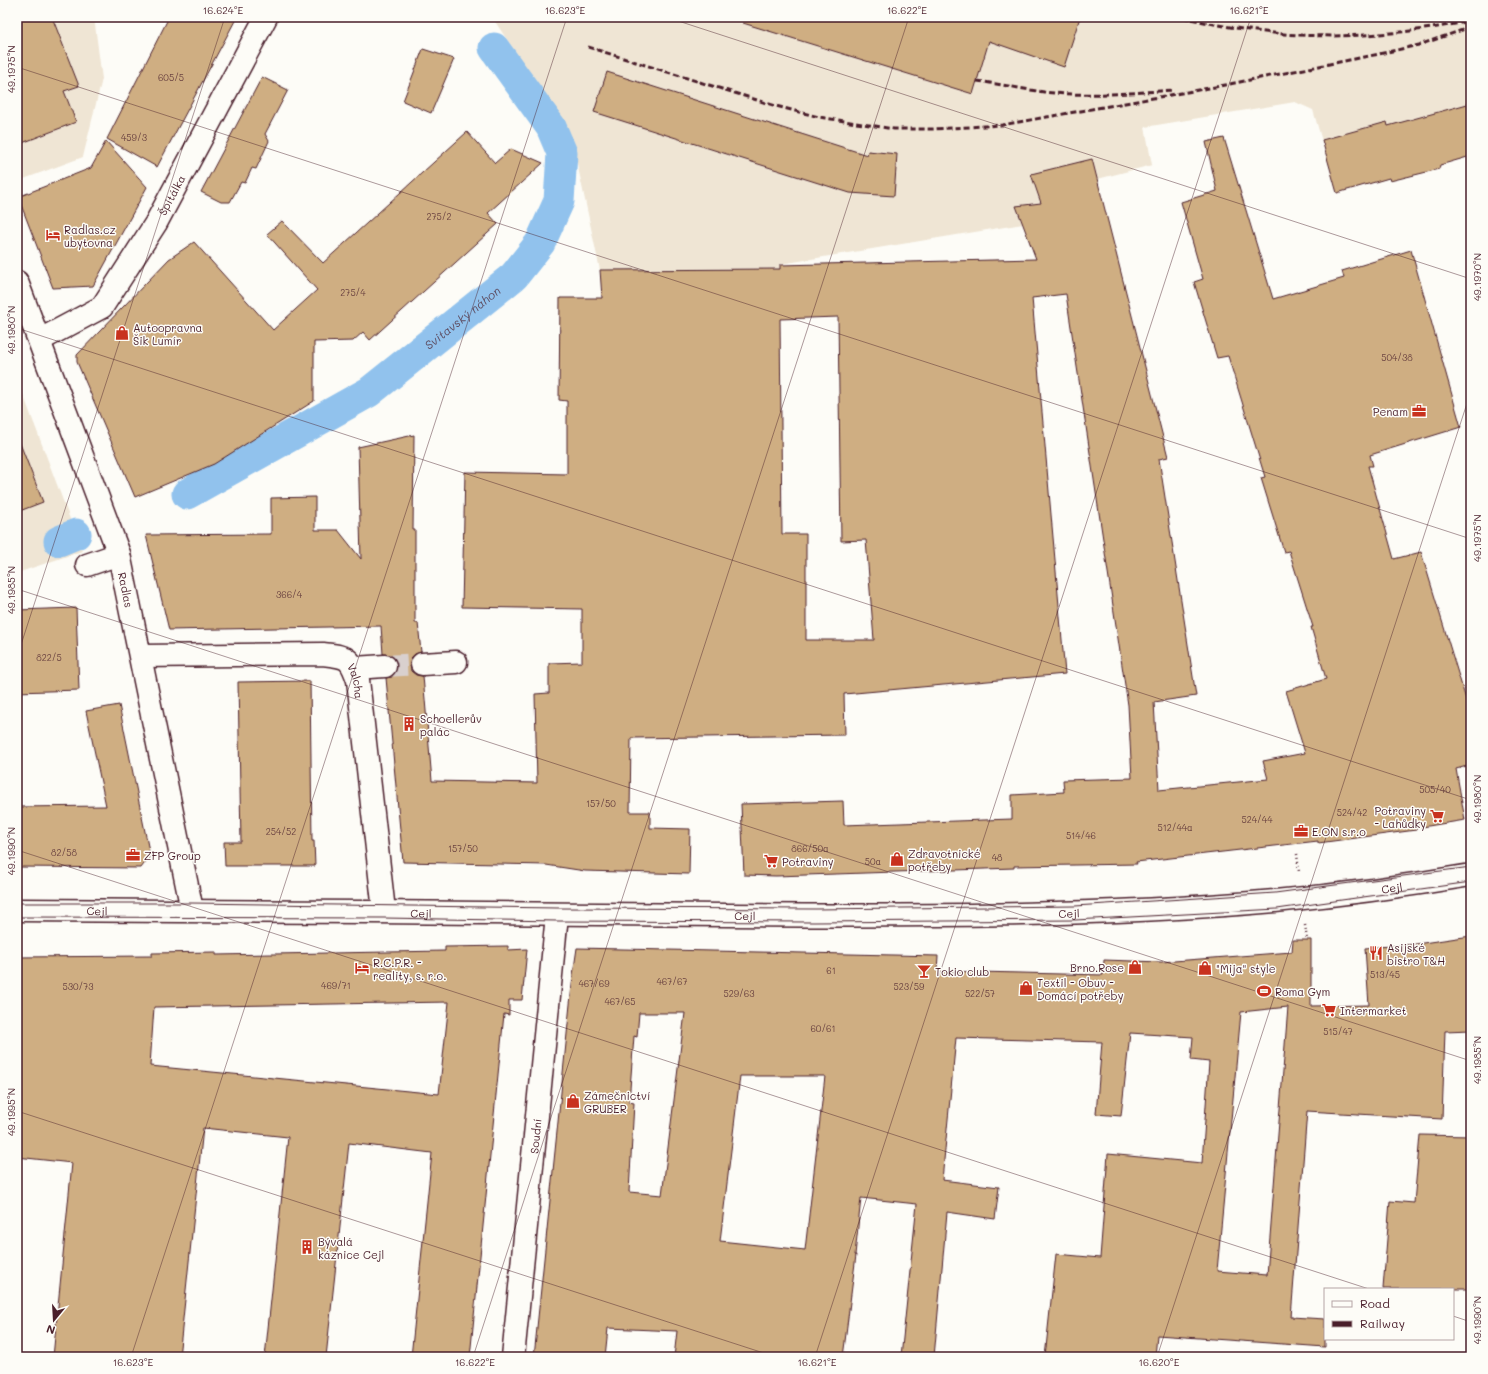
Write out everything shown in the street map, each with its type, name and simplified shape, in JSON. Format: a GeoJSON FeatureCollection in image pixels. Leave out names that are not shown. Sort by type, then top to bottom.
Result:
{"type":"FeatureCollection","features":[{"type":"Feature","properties":{"kind":"street","name":"Špitálka"},"geometry":{"type":"LineString","coordinates":[[40,340],[102,307],[156,223],[266,17]]}},
{"type":"Feature","properties":{"kind":"street","name":"Radlas"},"geometry":{"type":"LineString","coordinates":[[17,282],[40,340],[118,554],[141,656],[192,910]]}},
{"type":"Feature","properties":{"kind":"street"},"geometry":{"type":"LineString","coordinates":[[87,565],[118,554]]}},
{"type":"Feature","properties":{"kind":"street","name":"Valcha"},"geometry":{"type":"LineString","coordinates":[[141,656],[323,654],[348,662],[358,680],[384,911]]}},
{"type":"Feature","properties":{"kind":"street"},"geometry":{"type":"LineString","coordinates":[[348,662],[384,666]]}},
{"type":"Feature","properties":{"kind":"street"},"geometry":{"type":"LineString","coordinates":[[422,664],[456,662]]}},
{"type":"Feature","properties":{"kind":"street","name":"Cejl"},"geometry":{"type":"LineString","coordinates":[[17,910],[384,911],[557,915],[815,916],[1076,913],[1276,901],[1471,875]]}},
{"type":"Feature","properties":{"kind":"street","name":"Soudní"},"geometry":{"type":"LineString","coordinates":[[513,1357],[557,915]]}},
{"type":"Feature","properties":{"kind":"shaded area"},"geometry":{"type":"Polygon","coordinates":[[[17,17],[94,17],[102,79],[83,157],[21,180],[17,170],[17,17]]]}},
{"type":"Feature","properties":{"kind":"shaded area"},"geometry":{"type":"Polygon","coordinates":[[[492,17],[1471,17],[1471,156],[1440,165],[1439,169],[1390,181],[1389,178],[1337,193],[1313,110],[1295,102],[1145,127],[1152,165],[1039,194],[1041,203],[1017,206],[1023,224],[781,264],[780,269],[600,270],[576,158],[553,109],[492,17]]]}},
{"type":"Feature","properties":{"kind":"shaded area"},"geometry":{"type":"Polygon","coordinates":[[[17,378],[82,551],[17,573],[17,378]]]}},
{"type":"Feature","properties":{"kind":"building"},"geometry":{"type":"Polygon","coordinates":[[[17,17],[52,17],[79,86],[64,91],[76,122],[17,145],[17,17]]]}},
{"type":"Feature","properties":{"kind":"building"},"geometry":{"type":"Polygon","coordinates":[[[169,17],[237,17],[157,167],[107,139],[169,17]]]}},
{"type":"Feature","properties":{"kind":"building"},"geometry":{"type":"Polygon","coordinates":[[[744,17],[1080,17],[1064,67],[989,41],[973,94],[743,23],[744,17]]]}},
{"type":"Feature","properties":{"kind":"building"},"geometry":{"type":"Polygon","coordinates":[[[423,49],[454,59],[431,113],[403,101],[423,49]]]}},
{"type":"Feature","properties":{"kind":"building"},"geometry":{"type":"Polygon","coordinates":[[[607,72],[867,155],[868,151],[897,154],[894,196],[850,193],[594,112],[607,72]]]}},
{"type":"Feature","properties":{"kind":"building"},"geometry":{"type":"Polygon","coordinates":[[[262,77],[288,90],[265,134],[269,141],[256,169],[252,168],[245,183],[241,182],[230,202],[221,202],[201,192],[262,77]]]}},
{"type":"Feature","properties":{"kind":"building"},"geometry":{"type":"Polygon","coordinates":[[[1471,103],[1471,156],[1440,165],[1439,169],[1390,181],[1389,178],[1337,193],[1322,140],[1387,122],[1388,126],[1471,103]]]}},
{"type":"Feature","properties":{"kind":"building"},"geometry":{"type":"Polygon","coordinates":[[[467,132],[495,163],[511,149],[543,163],[488,213],[498,224],[370,340],[363,332],[353,341],[314,342],[314,401],[214,464],[135,497],[77,362],[77,355],[169,259],[194,242],[273,330],[317,290],[267,234],[282,221],[323,263],[467,132]]]}},
{"type":"Feature","properties":{"kind":"building"},"geometry":{"type":"Polygon","coordinates":[[[1224,138],[1273,299],[1344,278],[1342,271],[1411,250],[1461,427],[1370,455],[1373,466],[1368,466],[1394,559],[1421,552],[1471,716],[1471,765],[1456,769],[1465,820],[1416,828],[1416,830],[1318,843],[1318,841],[1136,862],[1137,864],[1014,866],[1014,868],[776,876],[744,875],[741,804],[843,801],[844,825],[1012,819],[1012,795],[1064,792],[1063,780],[1132,778],[1128,705],[1066,294],[1032,298],[1065,674],[844,694],[845,735],[631,738],[630,812],[650,812],[650,828],[690,829],[689,874],[585,871],[546,865],[403,862],[386,678],[392,677],[396,672],[397,665],[395,659],[391,655],[383,654],[381,626],[169,630],[146,535],[271,534],[271,498],[315,497],[315,530],[338,530],[361,559],[358,447],[414,435],[413,530],[415,530],[415,623],[418,623],[421,652],[415,654],[411,658],[410,664],[411,671],[416,675],[423,676],[432,781],[537,783],[535,694],[549,693],[549,663],[582,662],[582,609],[462,607],[465,472],[567,474],[567,401],[559,400],[560,298],[602,298],[600,270],[780,269],[780,265],[1036,259],[1016,206],[1041,203],[1031,174],[1092,159],[1168,457],[1159,459],[1196,696],[1154,702],[1159,790],[1268,779],[1263,761],[1305,753],[1286,691],[1326,679],[1311,627],[1313,627],[1289,551],[1284,552],[1261,478],[1265,477],[1228,356],[1217,358],[1194,282],[1203,279],[1181,202],[1217,191],[1206,142],[1224,138]],[[838,317],[780,319],[782,534],[806,534],[806,640],[874,640],[866,540],[841,541],[838,317]]]}},
{"type":"Feature","properties":{"kind":"building"},"geometry":{"type":"Polygon","coordinates":[[[106,141],[147,187],[93,286],[53,288],[18,197],[91,168],[106,141]]]}},
{"type":"Feature","properties":{"kind":"building"},"geometry":{"type":"Polygon","coordinates":[[[17,441],[19,441],[43,502],[17,512],[17,441]]]}},
{"type":"Feature","properties":{"kind":"building"},"geometry":{"type":"Polygon","coordinates":[[[76,608],[79,690],[17,692],[17,610],[76,608]]]}},
{"type":"Feature","properties":{"kind":"building"},"geometry":{"type":"Polygon","coordinates":[[[310,681],[312,841],[314,841],[315,866],[225,866],[224,842],[241,842],[238,682],[310,681]]]}},
{"type":"Feature","properties":{"kind":"building"},"geometry":{"type":"Polygon","coordinates":[[[119,705],[150,856],[141,868],[17,867],[17,807],[106,806],[86,711],[119,705]]]}},
{"type":"Feature","properties":{"kind":"building"},"geometry":{"type":"Polygon","coordinates":[[[1471,936],[1471,1030],[1445,1031],[1442,1119],[1307,1111],[1291,1317],[1324,1319],[1325,1347],[1157,1335],[1155,1357],[1045,1357],[1056,1254],[1100,1258],[1108,1154],[1202,1163],[1209,1062],[1191,1060],[1193,1037],[1130,1033],[1121,1116],[1096,1114],[1102,1042],[956,1038],[942,1180],[999,1187],[995,1219],[947,1212],[934,1357],[901,1357],[917,1204],[861,1198],[856,1255],[843,1357],[674,1357],[677,1331],[608,1328],[605,1357],[534,1357],[577,948],[938,956],[937,971],[1103,975],[1104,960],[1161,962],[1292,952],[1293,940],[1311,940],[1311,1006],[1369,1005],[1365,948],[1416,944],[1471,936]],[[1288,1007],[1241,1012],[1217,1271],[1267,1275],[1288,1007]],[[639,1013],[637,1037],[634,1036],[629,1102],[634,1103],[629,1192],[662,1195],[685,1013],[639,1013]],[[740,1076],[720,1241],[805,1250],[825,1076],[740,1076]]]}},
{"type":"Feature","properties":{"kind":"building"},"geometry":{"type":"Polygon","coordinates":[[[508,946],[508,950],[527,949],[522,1000],[509,1000],[509,1015],[504,1014],[470,1357],[411,1357],[432,1153],[349,1143],[326,1357],[265,1357],[288,1137],[203,1128],[179,1357],[53,1357],[72,1163],[17,1157],[17,957],[152,956],[152,953],[216,952],[216,955],[445,951],[445,947],[508,946]],[[449,1002],[154,1007],[150,1066],[439,1094],[449,1002]]]}},
{"type":"Feature","properties":{"kind":"building"},"geometry":{"type":"Polygon","coordinates":[[[1420,1135],[1471,1136],[1471,1289],[1383,1288],[1390,1201],[1414,1203],[1420,1135]]]}},
{"type":"Feature","properties":{"kind":"waterway","name":"Svitavský náhon"},"geometry":{"type":"LineString","coordinates":[[187,494],[369,392],[514,276],[540,243],[559,201],[562,153],[551,127],[494,48]]}},
{"type":"Feature","properties":{"kind":"waterway","name":"Svitavský náhon"},"geometry":{"type":"LineString","coordinates":[[59,541],[76,534]]}},
{"type":"Feature","properties":{"kind":"tunnel"},"geometry":{"type":"LineString","coordinates":[[385,666],[422,664]]}},
{"type":"Feature","properties":{"kind":"tram line"},"geometry":{"type":"LineString","coordinates":[[17,903],[191,903],[558,908],[816,909],[1075,906],[1275,893],[1471,867]]}},
{"type":"Feature","properties":{"kind":"tram line"},"geometry":{"type":"LineString","coordinates":[[17,917],[384,918],[557,921],[814,922],[1075,920],[1277,909],[1471,882]]}},
{"type":"Feature","properties":{"kind":"railway"},"geometry":{"type":"LineString","coordinates":[[1183,17],[1256,31],[1291,35],[1327,36],[1398,32],[1434,28],[1471,21]]}},
{"type":"Feature","properties":{"kind":"railway"},"geometry":{"type":"LineString","coordinates":[[588,47],[776,106],[819,117],[894,129],[933,129],[1002,125],[1215,87],[1419,45],[1471,27]]}},
{"type":"Feature","properties":{"kind":"railway"},"geometry":{"type":"LineString","coordinates":[[977,81],[1044,92],[1076,94],[1108,94],[1173,90]]}},
{"type":"Feature","properties":{"kind":"place","name":"Radlas.cz ubytovna"},"geometry":{"type":"Point","coordinates":[53,235]}},
{"type":"Feature","properties":{"kind":"place","name":"Autoopravna Šik Lumír"},"geometry":{"type":"Point","coordinates":[122,333]}},
{"type":"Feature","properties":{"kind":"place","name":"Penam"},"geometry":{"type":"Point","coordinates":[1419,411]}},
{"type":"Feature","properties":{"kind":"place","name":"Schoellerův palác"},"geometry":{"type":"Point","coordinates":[409,724]}},
{"type":"Feature","properties":{"kind":"place","name":"Potraviny - Lahůdky"},"geometry":{"type":"Point","coordinates":[1437,816]}},
{"type":"Feature","properties":{"kind":"place","name":"E.ON s.r.o"},"geometry":{"type":"Point","coordinates":[1301,831]}},
{"type":"Feature","properties":{"kind":"place","name":"ZFP Group"},"geometry":{"type":"Point","coordinates":[133,855]}},
{"type":"Feature","properties":{"kind":"place","name":"Zdravotnické potřeby"},"geometry":{"type":"Point","coordinates":[897,859]}},
{"type":"Feature","properties":{"kind":"place","name":"Potraviny"},"geometry":{"type":"Point","coordinates":[771,861]}},
{"type":"Feature","properties":{"kind":"place","name":"Asijské bistro T&H"},"geometry":{"type":"Point","coordinates":[1376,953]}},
{"type":"Feature","properties":{"kind":"place","name":"Brno.Rose"},"geometry":{"type":"Point","coordinates":[1135,967]}},
{"type":"Feature","properties":{"kind":"place","name":"R.C.P.R. - reality, s. r.o."},"geometry":{"type":"Point","coordinates":[362,968]}},
{"type":"Feature","properties":{"kind":"place","name":"\"Mija\" style"},"geometry":{"type":"Point","coordinates":[1205,968]}},
{"type":"Feature","properties":{"kind":"place","name":"Tokio club"},"geometry":{"type":"Point","coordinates":[924,971]}},
{"type":"Feature","properties":{"kind":"place","name":"Textil - Obuv - Domácí potřeby"},"geometry":{"type":"Point","coordinates":[1026,988]}},
{"type":"Feature","properties":{"kind":"place","name":"Roma Gym"},"geometry":{"type":"Point","coordinates":[1264,991]}},
{"type":"Feature","properties":{"kind":"place","name":"Intermarket"},"geometry":{"type":"Point","coordinates":[1329,1010]}},
{"type":"Feature","properties":{"kind":"place","name":"Zámečnictví GRUBER"},"geometry":{"type":"Point","coordinates":[573,1101]}},
{"type":"Feature","properties":{"kind":"place","name":"Bývalá káznice Cejl"},"geometry":{"type":"Point","coordinates":[307,1247]}}]}
